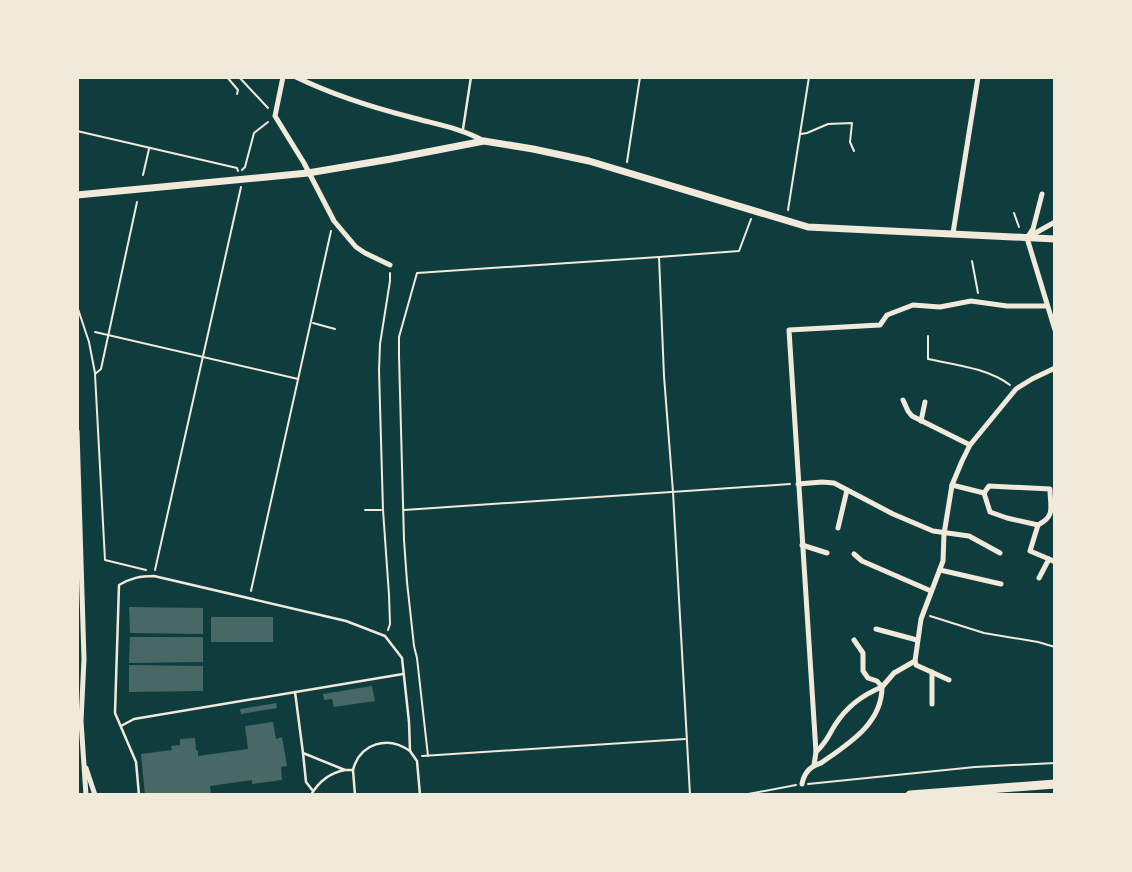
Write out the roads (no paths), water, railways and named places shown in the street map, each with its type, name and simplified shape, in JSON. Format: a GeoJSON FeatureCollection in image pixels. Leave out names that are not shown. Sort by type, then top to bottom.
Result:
{"type":"FeatureCollection","features":[{"type":"Feature","properties":{"kind":"highway"},"geometry":{"type":"LineString","coordinates":[[910,795],[1055,784]]}},
{"type":"Feature","properties":{"kind":"main road"},"geometry":{"type":"LineString","coordinates":[[77,195],[308,173],[484,141],[589,162],[808,227],[1055,239]]}},
{"type":"Feature","properties":{"kind":"street"},"geometry":{"type":"LineString","coordinates":[[283,77],[275,116],[304,163],[334,221],[356,247],[390,265]]}},
{"type":"Feature","properties":{"kind":"street"},"geometry":{"type":"LineString","coordinates":[[296,77],[319,89],[369,106],[462,131],[484,141]]}},
{"type":"Feature","properties":{"kind":"street"},"geometry":{"type":"LineString","coordinates":[[953,233],[978,77]]}},
{"type":"Feature","properties":{"kind":"street"},"geometry":{"type":"LineString","coordinates":[[1026,238],[1033,229],[1042,194]]}},
{"type":"Feature","properties":{"kind":"street"},"geometry":{"type":"LineString","coordinates":[[1026,238],[1055,222]]}},
{"type":"Feature","properties":{"kind":"street"},"geometry":{"type":"LineString","coordinates":[[1026,238],[1055,330]]}},
{"type":"Feature","properties":{"kind":"street"},"geometry":{"type":"LineString","coordinates":[[814,765],[816,752],[789,330],[880,325],[887,315],[913,305],[940,307],[979,301],[1007,306],[1048,306]]}},
{"type":"Feature","properties":{"kind":"street"},"geometry":{"type":"LineString","coordinates":[[949,680],[916,665],[915,661],[923,614],[943,561],[944,534],[952,485],[970,445],[1016,389],[1055,368]]}},
{"type":"Feature","properties":{"kind":"street"},"geometry":{"type":"LineString","coordinates":[[903,400],[912,416],[970,445]]}},
{"type":"Feature","properties":{"kind":"street"},"geometry":{"type":"LineString","coordinates":[[921,421],[925,402]]}},
{"type":"Feature","properties":{"kind":"street"},"geometry":{"type":"LineString","coordinates":[[77,431],[84,659],[81,722],[86,795]]}},
{"type":"Feature","properties":{"kind":"street"},"geometry":{"type":"LineString","coordinates":[[798,484],[834,483],[893,514],[933,531],[970,536],[1000,553]]}},
{"type":"Feature","properties":{"kind":"street"},"geometry":{"type":"LineString","coordinates":[[952,485],[984,493]]}},
{"type":"Feature","properties":{"kind":"street"},"geometry":{"type":"LineString","coordinates":[[989,486],[1053,489],[1048,520],[1038,525],[1007,519],[990,512],[984,493],[989,486]]}},
{"type":"Feature","properties":{"kind":"street"},"geometry":{"type":"LineString","coordinates":[[838,528],[847,490]]}},
{"type":"Feature","properties":{"kind":"street"},"geometry":{"type":"LineString","coordinates":[[1038,525],[1030,551],[1052,561],[1039,578]]}},
{"type":"Feature","properties":{"kind":"street"},"geometry":{"type":"LineString","coordinates":[[802,545],[827,553]]}},
{"type":"Feature","properties":{"kind":"street"},"geometry":{"type":"LineString","coordinates":[[853,554],[862,561],[930,591]]}},
{"type":"Feature","properties":{"kind":"street"},"geometry":{"type":"LineString","coordinates":[[940,570],[1001,584]]}},
{"type":"Feature","properties":{"kind":"street"},"geometry":{"type":"LineString","coordinates":[[876,629],[918,640]]}},
{"type":"Feature","properties":{"kind":"street"},"geometry":{"type":"LineString","coordinates":[[802,784],[804,776],[814,765],[862,733],[878,709],[882,687],[877,681],[868,678],[863,671],[863,653],[854,640]]}},
{"type":"Feature","properties":{"kind":"street"},"geometry":{"type":"LineString","coordinates":[[816,752],[825,744],[851,704],[882,687],[894,673],[915,661]]}},
{"type":"Feature","properties":{"kind":"street"},"geometry":{"type":"LineString","coordinates":[[932,672],[932,704]]}},
{"type":"Feature","properties":{"kind":"street"},"geometry":{"type":"LineString","coordinates":[[83,759],[95,795]]}},
{"type":"Feature","properties":{"kind":"lane"},"geometry":{"type":"LineString","coordinates":[[462,131],[471,77]]}},
{"type":"Feature","properties":{"kind":"lane"},"geometry":{"type":"LineString","coordinates":[[139,795],[136,762],[115,713],[119,585],[139,576],[154,576],[346,621],[385,636],[402,658],[410,751]]}},
{"type":"Feature","properties":{"kind":"lane"},"geometry":{"type":"LineString","coordinates":[[121,726],[134,719],[404,674]]}},
{"type":"Feature","properties":{"kind":"lane"},"geometry":{"type":"LineString","coordinates":[[295,692],[306,782],[312,793],[321,780],[329,775],[353,770]]}},
{"type":"Feature","properties":{"kind":"lane"},"geometry":{"type":"LineString","coordinates":[[355,795],[353,770],[358,756],[375,744],[396,743],[415,757],[420,795]]}},
{"type":"Feature","properties":{"kind":"lane"},"geometry":{"type":"LineString","coordinates":[[303,752],[345,770]]}}]}
